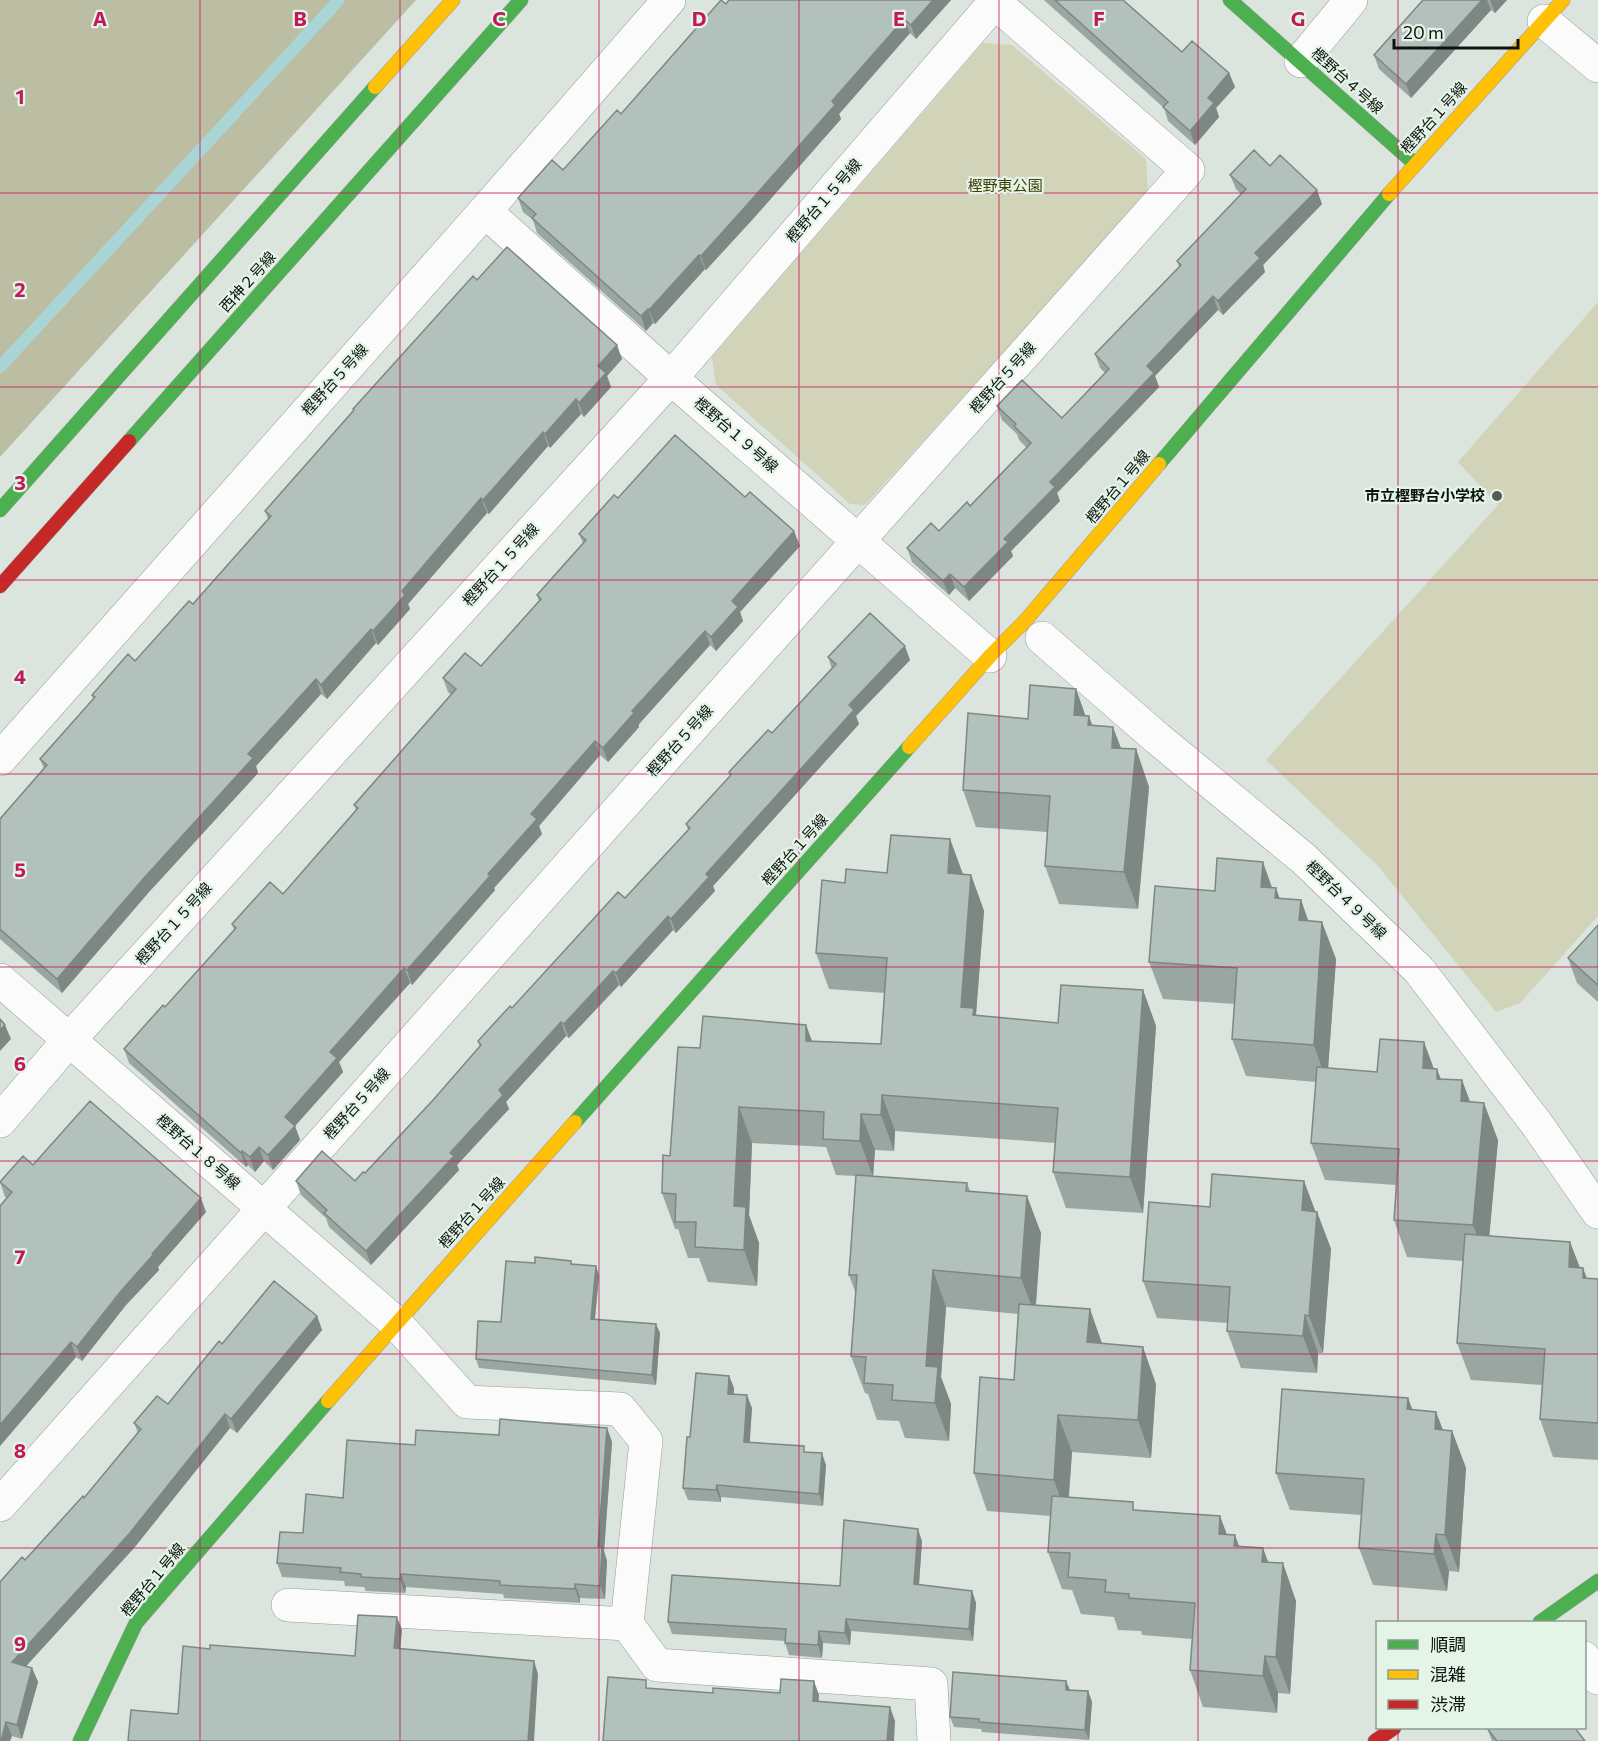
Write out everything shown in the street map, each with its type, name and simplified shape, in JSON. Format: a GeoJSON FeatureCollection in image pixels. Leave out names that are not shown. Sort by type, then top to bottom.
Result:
{"type":"FeatureCollection","features":[{"type":"Feature","properties":{"kind":"street"},"geometry":{"type":"LineString","coordinates":[[0,510],[453,0]]}},
{"type":"Feature","properties":{"kind":"street","name":"西神２号線"},"geometry":{"type":"LineString","coordinates":[[0,586],[521,0]]}},
{"type":"Feature","properties":{"kind":"street","name":"樫野台５号線"},"geometry":{"type":"LineString","coordinates":[[0,759],[669,0]]}},
{"type":"Feature","properties":{"kind":"street","name":"樫野台４号線"},"geometry":{"type":"LineString","coordinates":[[1230,0],[1415,164]]}},
{"type":"Feature","properties":{"kind":"street"},"geometry":{"type":"LineString","coordinates":[[1301,61],[1351,0]]}},
{"type":"Feature","properties":{"kind":"street","name":"樫野台５号線"},"geometry":{"type":"LineString","coordinates":[[0,1505],[1188,170],[994,1]]}},
{"type":"Feature","properties":{"kind":"street","name":"樫野台１５号線"},"geometry":{"type":"LineString","coordinates":[[0,1121],[69,1040],[671,378],[994,1]]}},
{"type":"Feature","properties":{"kind":"street"},"geometry":{"type":"LineString","coordinates":[[1553,11],[1598,66]]}},
{"type":"Feature","properties":{"kind":"street","name":"樫野台１号線"},"geometry":{"type":"LineString","coordinates":[[80,1741],[136,1623],[396,1323],[990,656],[1025,621],[1415,164],[1553,11]]}},
{"type":"Feature","properties":{"kind":"street","name":"樫野台１９号線"},"geometry":{"type":"LineString","coordinates":[[485,211],[671,378],[990,656]]}},
{"type":"Feature","properties":{"kind":"street","name":"樫野台４９号線"},"geometry":{"type":"LineString","coordinates":[[1042,638],[1157,738],[1304,860],[1419,970],[1536,1123],[1598,1212]]}},
{"type":"Feature","properties":{"kind":"street","name":"樫野台１８号線"},"geometry":{"type":"LineString","coordinates":[[0,980],[396,1323],[467,1402],[620,1409],[646,1441],[627,1624]]}},
{"type":"Feature","properties":{"kind":"street"},"geometry":{"type":"LineString","coordinates":[[1551,1619],[1598,1581]]}},
{"type":"Feature","properties":{"kind":"street"},"geometry":{"type":"LineString","coordinates":[[288,1605],[627,1624],[657,1665],[931,1684],[934,1741]]}},
{"type":"Feature","properties":{"kind":"street"},"geometry":{"type":"LineString","coordinates":[[1586,1661],[1598,1678]]}},
{"type":"Feature","properties":{"kind":"street"},"geometry":{"type":"LineString","coordinates":[[1375,1741],[1393,1729]]}},
{"type":"Feature","properties":{"kind":"green space"},"geometry":{"type":"Polygon","coordinates":[[[0,0],[416,0],[0,457],[0,0]]]}},
{"type":"Feature","properties":{"kind":"green space","name":"樫野東公園"},"geometry":{"type":"Polygon","coordinates":[[[983,43],[1012,45],[1146,159],[1148,193],[865,505],[850,504],[716,385],[712,357],[983,43]]]}},
{"type":"Feature","properties":{"kind":"green space","name":"市立樫野台小学校"},"geometry":{"type":"Polygon","coordinates":[[[1598,302],[1598,916],[1520,1003],[1496,1012],[1378,866],[1266,760],[1498,505],[1458,462],[1598,302]]]}},
{"type":"Feature","properties":{"kind":"building"},"geometry":{"type":"Polygon","coordinates":[[[721,0],[726,4],[729,0],[933,0],[911,25],[904,19],[832,101],[835,105],[746,206],[701,256],[699,255],[641,316],[532,218],[536,214],[518,198],[552,160],[563,170],[617,110],[621,114],[721,0]]]}},
{"type":"Feature","properties":{"kind":"building"},"geometry":{"type":"Polygon","coordinates":[[[1055,0],[1123,0],[1182,52],[1192,41],[1229,73],[1208,98],[1214,103],[1190,131],[1163,107],[1168,102],[1055,0]]]}},
{"type":"Feature","properties":{"kind":"building"},"geometry":{"type":"Polygon","coordinates":[[[1423,0],[1482,0],[1406,84],[1374,55],[1423,0]]]}},
{"type":"Feature","properties":{"kind":"building"},"geometry":{"type":"Polygon","coordinates":[[[1254,150],[1270,166],[1280,155],[1317,190],[1255,253],[1260,258],[1218,301],[1213,296],[1147,366],[1154,373],[1050,482],[1055,487],[1004,539],[1008,542],[964,587],[950,574],[943,581],[907,548],[931,523],[939,531],[967,502],[970,506],[1031,443],[1014,426],[1016,424],[997,406],[1022,380],[1062,418],[1109,369],[1095,354],[1181,265],[1177,261],[1246,189],[1230,175],[1254,150]]]}},
{"type":"Feature","properties":{"kind":"building"},"geometry":{"type":"Polygon","coordinates":[[[507,247],[617,345],[598,366],[606,373],[579,403],[576,399],[545,434],[543,432],[483,500],[481,498],[402,591],[405,595],[373,631],[371,629],[321,685],[316,679],[248,754],[253,758],[144,878],[57,979],[0,929],[0,819],[47,765],[40,759],[95,697],[92,695],[128,654],[135,661],[189,601],[193,604],[271,516],[265,511],[353,409],[473,276],[477,280],[507,247]]]}},
{"type":"Feature","properties":{"kind":"building"},"geometry":{"type":"Polygon","coordinates":[[[675,435],[745,497],[750,492],[794,531],[732,601],[738,607],[711,637],[705,631],[632,711],[634,713],[603,748],[595,741],[531,814],[537,819],[488,874],[490,876],[407,970],[404,968],[330,1052],[337,1058],[285,1117],[295,1126],[268,1155],[259,1147],[250,1157],[242,1151],[241,1153],[124,1049],[236,928],[232,924],[270,882],[283,894],[358,808],[354,805],[456,689],[443,678],[465,653],[481,666],[541,599],[537,595],[586,540],[579,534],[614,495],[618,498],[675,435]]]}},
{"type":"Feature","properties":{"kind":"building"},"geometry":{"type":"Polygon","coordinates":[[[870,613],[905,646],[849,705],[854,710],[706,874],[709,877],[671,919],[668,916],[616,973],[613,971],[564,1024],[561,1022],[499,1090],[503,1095],[450,1153],[454,1156],[366,1251],[324,1213],[327,1210],[296,1181],[322,1151],[355,1181],[363,1172],[365,1173],[481,1045],[478,1041],[510,1006],[512,1008],[618,892],[625,898],[690,828],[686,824],[731,775],[729,772],[768,730],[772,733],[836,664],[828,657],[870,613]]]}},
{"type":"Feature","properties":{"kind":"building"},"geometry":{"type":"Polygon","coordinates":[[[1030,685],[1076,689],[1074,715],[1089,716],[1088,725],[1113,727],[1112,748],[1136,749],[1124,872],[1045,866],[1050,796],[963,790],[968,713],[1028,719],[1030,685]]]}},
{"type":"Feature","properties":{"kind":"building"},"geometry":{"type":"Polygon","coordinates":[[[891,835],[950,839],[948,873],[971,875],[961,1007],[974,1008],[973,1015],[1058,1023],[1061,985],[1143,990],[1130,1177],[1053,1172],[1058,1108],[882,1095],[881,1115],[861,1114],[860,1141],[823,1139],[824,1112],[739,1107],[734,1206],[746,1207],[744,1250],[695,1247],[696,1222],[675,1222],[676,1194],[662,1193],[663,1155],[670,1156],[678,1047],[700,1048],[703,1016],[806,1025],[806,1041],[881,1044],[887,958],[816,953],[822,880],[845,883],[846,869],[887,873],[891,835]]]}},
{"type":"Feature","properties":{"kind":"building"},"geometry":{"type":"Polygon","coordinates":[[[1217,858],[1263,862],[1261,887],[1276,888],[1275,898],[1301,900],[1299,920],[1322,922],[1314,1045],[1232,1039],[1237,968],[1149,962],[1155,886],[1215,891],[1217,858]]]}},
{"type":"Feature","properties":{"kind":"building"},"geometry":{"type":"Polygon","coordinates":[[[1598,925],[1598,985],[1568,958],[1598,925]]]}},
{"type":"Feature","properties":{"kind":"building"},"geometry":{"type":"Polygon","coordinates":[[[0,1019],[5,1025],[0,1030],[0,1019]]]}},
{"type":"Feature","properties":{"kind":"building"},"geometry":{"type":"Polygon","coordinates":[[[1380,1039],[1424,1042],[1423,1068],[1437,1069],[1437,1079],[1462,1080],[1461,1101],[1484,1103],[1473,1225],[1394,1220],[1399,1149],[1311,1143],[1317,1067],[1377,1072],[1380,1039]]]}},
{"type":"Feature","properties":{"kind":"building"},"geometry":{"type":"Polygon","coordinates":[[[90,1101],[201,1198],[121,1291],[77,1347],[71,1342],[0,1425],[0,1206],[12,1192],[0,1182],[23,1156],[33,1165],[90,1101]]]}},
{"type":"Feature","properties":{"kind":"building"},"geometry":{"type":"Polygon","coordinates":[[[1212,1174],[1304,1181],[1302,1210],[1317,1212],[1309,1316],[1305,1315],[1303,1336],[1227,1331],[1230,1287],[1143,1281],[1149,1202],[1210,1207],[1212,1174]]]}},
{"type":"Feature","properties":{"kind":"building"},"geometry":{"type":"Polygon","coordinates":[[[856,1175],[967,1183],[966,1191],[1027,1196],[1021,1278],[933,1270],[926,1366],[938,1367],[935,1403],[892,1400],[893,1385],[864,1383],[866,1357],[851,1356],[857,1275],[849,1275],[856,1175]]]}},
{"type":"Feature","properties":{"kind":"building"},"geometry":{"type":"Polygon","coordinates":[[[1465,1234],[1570,1242],[1569,1267],[1583,1268],[1583,1278],[1598,1279],[1598,1423],[1540,1419],[1545,1349],[1457,1343],[1465,1234]]]}},
{"type":"Feature","properties":{"kind":"building"},"geometry":{"type":"Polygon","coordinates":[[[535,1257],[596,1266],[591,1319],[656,1324],[652,1375],[476,1359],[478,1321],[501,1322],[506,1261],[535,1263],[535,1257]]]}},
{"type":"Feature","properties":{"kind":"building"},"geometry":{"type":"Polygon","coordinates":[[[274,1281],[317,1316],[231,1419],[225,1414],[129,1534],[12,1662],[32,1668],[17,1725],[6,1722],[0,1741],[0,1582],[22,1557],[25,1560],[83,1496],[84,1498],[141,1429],[134,1423],[157,1396],[168,1404],[219,1341],[222,1344],[274,1281]]]}},
{"type":"Feature","properties":{"kind":"building"},"geometry":{"type":"Polygon","coordinates":[[[1019,1304],[1090,1309],[1087,1342],[1143,1347],[1138,1420],[1058,1415],[1054,1480],[974,1473],[980,1377],[1014,1380],[1019,1304]]]}},
{"type":"Feature","properties":{"kind":"building"},"geometry":{"type":"Polygon","coordinates":[[[696,1373],[729,1376],[728,1394],[747,1395],[744,1442],[804,1446],[804,1452],[822,1453],[819,1494],[717,1485],[716,1490],[683,1488],[696,1373]]]}},
{"type":"Feature","properties":{"kind":"building"},"geometry":{"type":"Polygon","coordinates":[[[1282,1389],[1408,1398],[1407,1409],[1436,1412],[1435,1429],[1452,1431],[1445,1535],[1436,1534],[1434,1554],[1359,1548],[1364,1479],[1276,1473],[1282,1389]]]}},
{"type":"Feature","properties":{"kind":"building"},"geometry":{"type":"Polygon","coordinates":[[[500,1419],[607,1428],[598,1547],[602,1547],[600,1586],[575,1584],[575,1589],[500,1585],[500,1581],[401,1574],[400,1579],[361,1577],[361,1574],[340,1572],[341,1568],[277,1563],[280,1532],[303,1533],[306,1494],[343,1498],[347,1440],[415,1445],[416,1430],[499,1435],[500,1419]]]}},
{"type":"Feature","properties":{"kind":"building"},"geometry":{"type":"Polygon","coordinates":[[[1052,1496],[1133,1502],[1133,1510],[1220,1516],[1219,1534],[1235,1535],[1234,1546],[1263,1548],[1262,1562],[1283,1563],[1276,1657],[1265,1656],[1263,1676],[1190,1670],[1195,1603],[1129,1598],[1129,1594],[1105,1592],[1106,1580],[1068,1577],[1070,1553],[1048,1552],[1052,1496]]]}},
{"type":"Feature","properties":{"kind":"building"},"geometry":{"type":"Polygon","coordinates":[[[844,1520],[918,1529],[914,1584],[972,1591],[969,1629],[846,1619],[845,1633],[819,1631],[818,1645],[785,1643],[786,1629],[668,1622],[672,1575],[840,1586],[844,1520]]]}},
{"type":"Feature","properties":{"kind":"building"},"geometry":{"type":"Polygon","coordinates":[[[358,1615],[397,1617],[394,1648],[534,1661],[528,1741],[128,1741],[131,1710],[178,1714],[183,1646],[210,1649],[210,1645],[355,1656],[358,1615]]]}},
{"type":"Feature","properties":{"kind":"building"},"geometry":{"type":"Polygon","coordinates":[[[953,1672],[1066,1681],[1066,1690],[1088,1691],[1085,1730],[979,1722],[979,1719],[950,1717],[953,1672]]]}},
{"type":"Feature","properties":{"kind":"building"},"geometry":{"type":"Polygon","coordinates":[[[608,1677],[646,1680],[646,1688],[713,1693],[713,1688],[780,1693],[781,1679],[814,1681],[813,1701],[890,1707],[887,1741],[603,1741],[608,1677]]]}},
{"type":"Feature","properties":{"kind":"building"},"geometry":{"type":"Polygon","coordinates":[[[1488,1729],[1576,1729],[1585,1741],[1497,1741],[1488,1729]]]}},
{"type":"Feature","properties":{"kind":"waterway"},"geometry":{"type":"LineString","coordinates":[[0,367],[339,0]]}},
{"type":"Feature","properties":{"kind":"traffic: fast"},"geometry":{"type":"LineString","coordinates":[[129,441],[521,0]]}},
{"type":"Feature","properties":{"kind":"traffic: fast"},"geometry":{"type":"LineString","coordinates":[[1230,0],[1415,164]]}},
{"type":"Feature","properties":{"kind":"traffic: fast"},"geometry":{"type":"LineString","coordinates":[[0,510],[375,87]]}},
{"type":"Feature","properties":{"kind":"traffic: fast"},"geometry":{"type":"LineString","coordinates":[[1159,464],[1389,194]]}},
{"type":"Feature","properties":{"kind":"traffic: fast"},"geometry":{"type":"LineString","coordinates":[[575,1122],[909,747]]}},
{"type":"Feature","properties":{"kind":"traffic: fast"},"geometry":{"type":"LineString","coordinates":[[80,1741],[136,1623],[328,1401]]}},
{"type":"Feature","properties":{"kind":"traffic: fast"},"geometry":{"type":"LineString","coordinates":[[1541,1621],[1598,1581]]}},
{"type":"Feature","properties":{"kind":"traffic: slow"},"geometry":{"type":"LineString","coordinates":[[375,87],[453,0]]}},
{"type":"Feature","properties":{"kind":"traffic: slow"},"geometry":{"type":"LineString","coordinates":[[1389,194],[1563,0]]}},
{"type":"Feature","properties":{"kind":"traffic: slow"},"geometry":{"type":"LineString","coordinates":[[909,747],[990,656],[1025,621],[1159,464]]}},
{"type":"Feature","properties":{"kind":"traffic: slow"},"geometry":{"type":"LineString","coordinates":[[328,1401],[575,1122]]}},
{"type":"Feature","properties":{"kind":"traffic: jam"},"geometry":{"type":"LineString","coordinates":[[0,586],[129,441]]}},
{"type":"Feature","properties":{"kind":"traffic: jam"},"geometry":{"type":"LineString","coordinates":[[1375,1741],[1393,1729]]}},
{"type":"Feature","properties":{"kind":"place","name":"市立樫野台小学校"},"geometry":{"type":"Point","coordinates":[1497,496]}}]}
